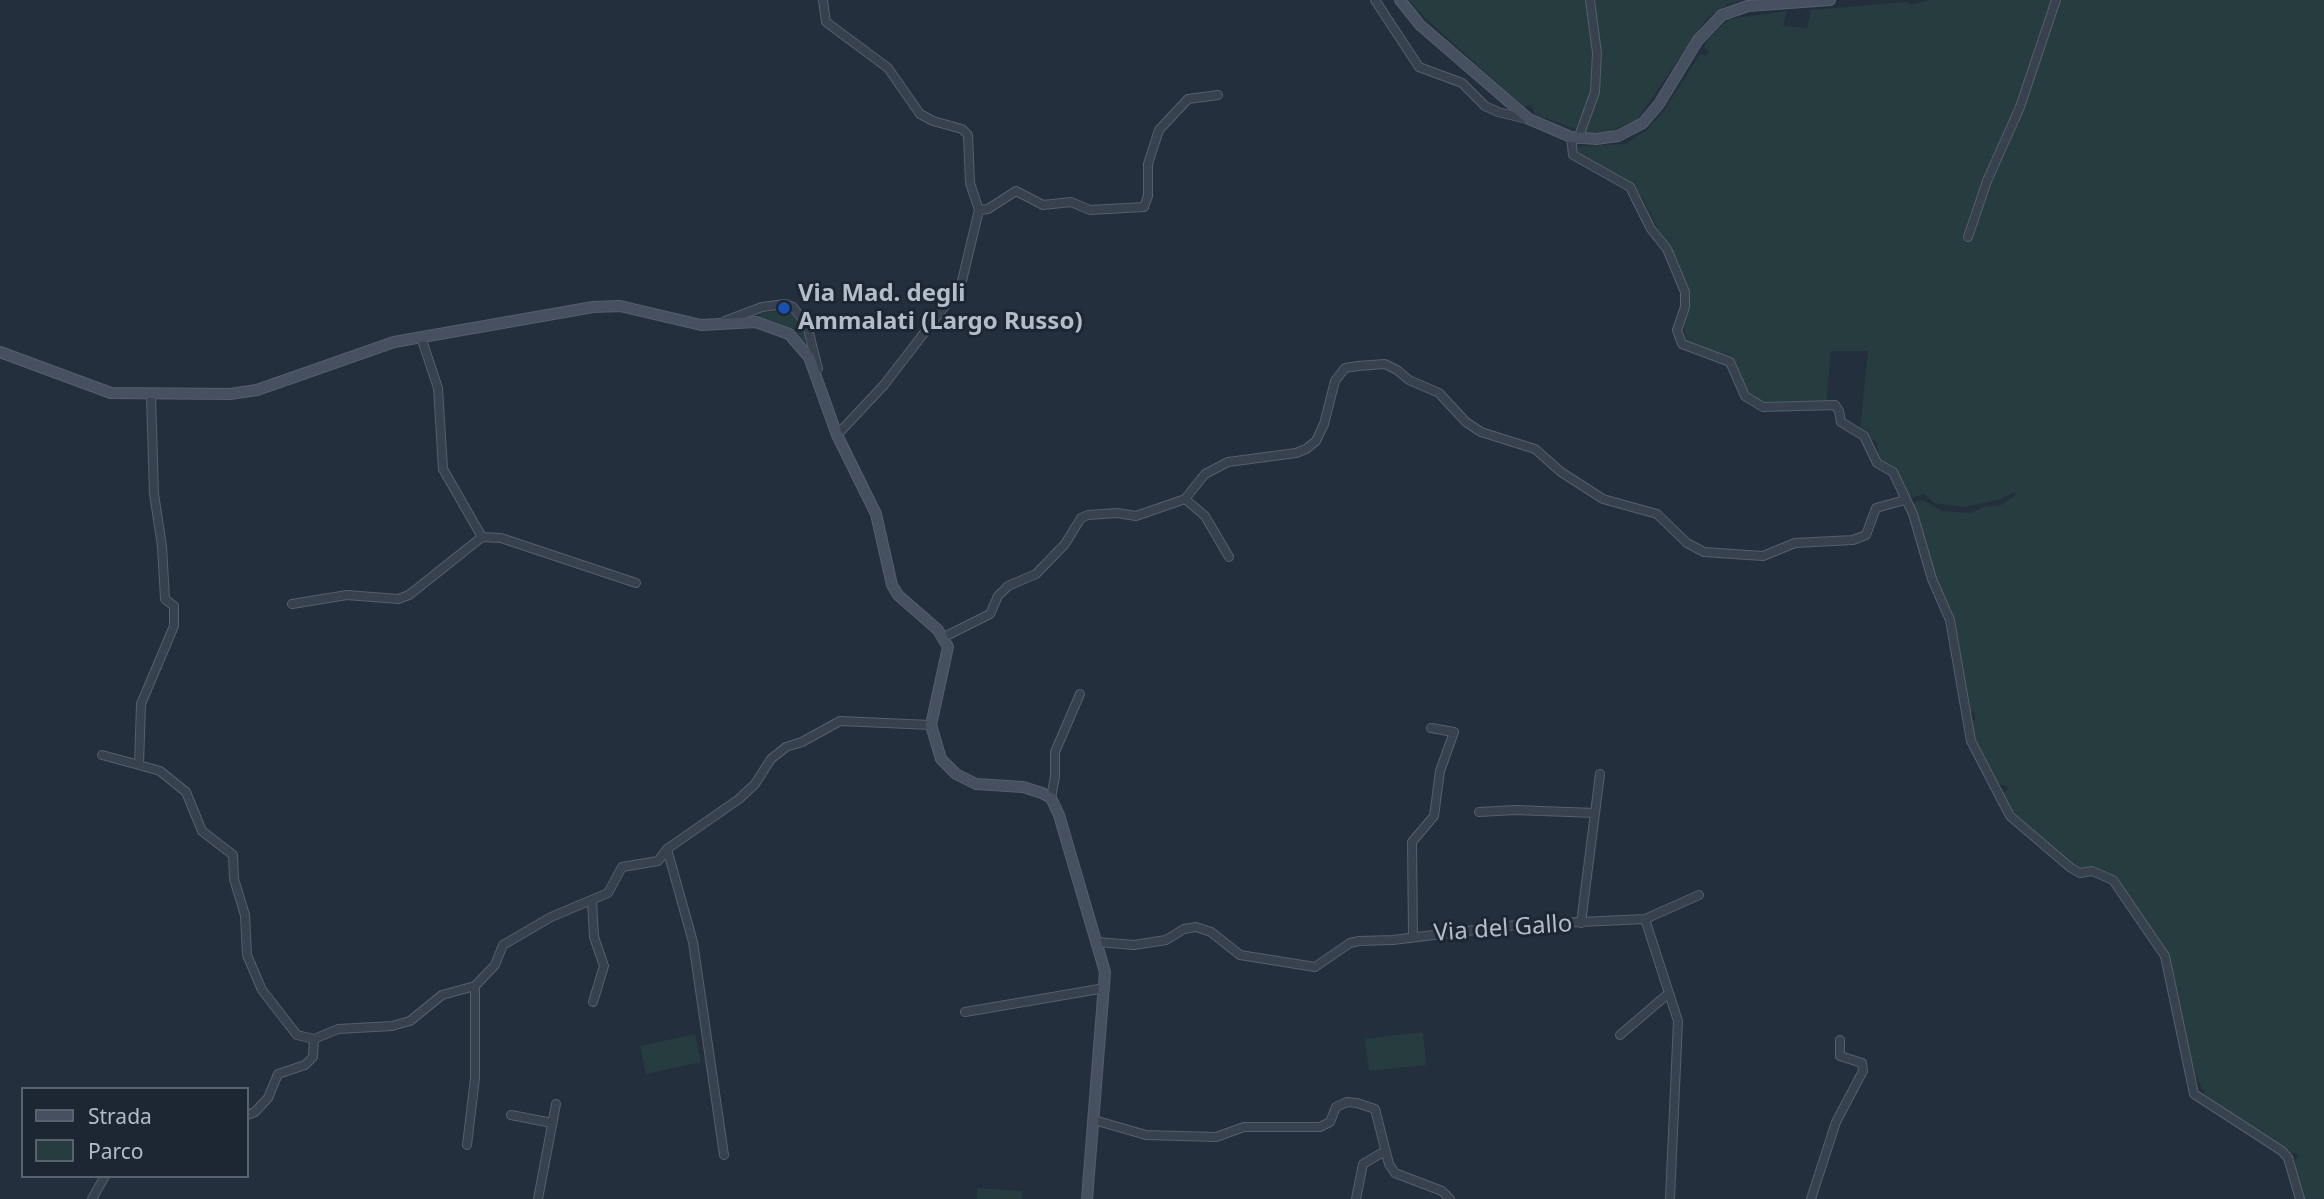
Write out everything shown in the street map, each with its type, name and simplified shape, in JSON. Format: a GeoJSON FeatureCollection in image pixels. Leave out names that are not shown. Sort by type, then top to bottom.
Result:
{"type":"FeatureCollection","features":[{"type":"Feature","properties":{"kind":"street"},"geometry":{"type":"LineString","coordinates":[[822,0],[826,22],[894,74],[920,114],[968,135],[970,183],[979,210],[961,285],[884,385],[838,435]]}},
{"type":"Feature","properties":{"kind":"street"},"geometry":{"type":"LineString","coordinates":[[1375,0],[1419,67],[1450,76],[1498,112],[1529,120],[1574,138],[1618,136],[1643,122],[1659,104],[1698,40],[1722,15],[1748,6],[1830,0]]}},
{"type":"Feature","properties":{"kind":"street"},"geometry":{"type":"LineString","coordinates":[[1400,0],[1420,25],[1529,120]]}},
{"type":"Feature","properties":{"kind":"street"},"geometry":{"type":"LineString","coordinates":[[1590,0],[1597,52],[1595,92],[1574,138],[1573,155],[1630,187],[1651,229],[1667,249],[1685,292],[1685,307],[1677,330],[1682,344],[1730,362],[1745,396],[1763,407],[1835,405],[1841,422],[1864,436],[1877,463],[1893,472],[1950,620],[1971,741],[2010,816],[2071,868],[2080,873],[2092,871],[2113,880],[2165,956],[2194,1094],[2282,1151],[2288,1158],[2300,1199]]}},
{"type":"Feature","properties":{"kind":"street"},"geometry":{"type":"LineString","coordinates":[[1968,237],[1987,181],[2020,107],[2056,0]]}},
{"type":"Feature","properties":{"kind":"street"},"geometry":{"type":"LineString","coordinates":[[979,210],[988,209],[1016,191],[1043,205],[1071,202],[1090,210],[1144,207],[1148,196],[1148,164],[1159,130],[1188,99],[1218,95]]}},
{"type":"Feature","properties":{"kind":"street"},"geometry":{"type":"LineString","coordinates":[[718,323],[762,307],[785,304],[793,307],[807,325],[820,380],[838,435],[876,514],[892,585],[898,595],[944,637],[948,654],[931,724],[941,758],[965,780],[986,786],[1023,787],[1051,798]]}},
{"type":"Feature","properties":{"kind":"street"},"geometry":{"type":"LineString","coordinates":[[0,352],[111,393],[243,393],[371,348],[603,306],[620,306],[688,323],[756,322],[781,329],[799,343],[820,380]]}},
{"type":"Feature","properties":{"kind":"street"},"geometry":{"type":"LineString","coordinates":[[421,337],[438,388],[443,469],[482,537]]}},
{"type":"Feature","properties":{"kind":"street"},"geometry":{"type":"LineString","coordinates":[[944,637],[990,614],[998,596],[1016,581],[1036,574],[1065,544],[1081,518],[1117,513],[1136,516],[1185,499],[1205,474],[1228,462],[1296,453],[1306,449],[1316,440],[1324,424],[1329,392],[1345,368],[1385,364],[1439,394],[1466,422],[1481,432],[1535,449],[1561,472],[1603,499],[1630,504],[1657,514],[1687,543],[1704,552],[1763,556],[1795,543],[1853,540],[1866,535],[1876,508],[1905,500]]}},
{"type":"Feature","properties":{"kind":"street"},"geometry":{"type":"LineString","coordinates":[[139,765],[141,704],[174,626],[174,606],[165,599],[162,546],[154,494],[151,395]]}},
{"type":"Feature","properties":{"kind":"street"},"geometry":{"type":"LineString","coordinates":[[1185,499],[1200,511],[1229,557]]}},
{"type":"Feature","properties":{"kind":"street"},"geometry":{"type":"LineString","coordinates":[[292,604],[347,595],[398,599],[409,595],[482,537],[500,538],[636,583]]}},
{"type":"Feature","properties":{"kind":"street"},"geometry":{"type":"LineString","coordinates":[[1080,694],[1055,752],[1051,798],[1059,815],[1105,972],[1087,1199]]}},
{"type":"Feature","properties":{"kind":"street"},"geometry":{"type":"LineString","coordinates":[[102,755],[160,771],[186,792],[202,831],[233,855],[234,879],[245,915],[247,955],[262,990],[297,1035],[314,1039],[338,1029],[392,1026],[410,1021],[442,995],[475,986],[495,965],[503,944],[551,917],[608,893],[622,867],[658,861],[667,849],[739,799],[755,784],[771,759],[786,747],[802,742],[830,724],[854,719],[931,724]]}},
{"type":"Feature","properties":{"kind":"street"},"geometry":{"type":"LineString","coordinates":[[1413,936],[1412,842],[1434,816],[1440,771],[1454,732],[1431,728]]}},
{"type":"Feature","properties":{"kind":"street"},"geometry":{"type":"LineString","coordinates":[[1581,923],[1600,774]]}},
{"type":"Feature","properties":{"kind":"street"},"geometry":{"type":"LineString","coordinates":[[1479,812],[1515,810],[1595,813]]}},
{"type":"Feature","properties":{"kind":"street"},"geometry":{"type":"LineString","coordinates":[[667,849],[693,942],[724,1155]]}},
{"type":"Feature","properties":{"kind":"street"},"geometry":{"type":"LineString","coordinates":[[1670,1199],[1671,1129],[1679,1045],[1678,1021],[1645,919],[1699,895]]}},
{"type":"Feature","properties":{"kind":"street"},"geometry":{"type":"LineString","coordinates":[[592,901],[594,937],[604,966],[593,1002]]}},
{"type":"Feature","properties":{"kind":"street","name":"Via del Gallo"},"geometry":{"type":"LineString","coordinates":[[1097,942],[1145,943],[1166,940],[1184,929],[1196,927],[1211,932],[1240,955],[1315,967],[1350,943],[1472,928],[1645,919]]}},
{"type":"Feature","properties":{"kind":"street"},"geometry":{"type":"LineString","coordinates":[[467,1145],[475,1077],[475,986]]}},
{"type":"Feature","properties":{"kind":"street"},"geometry":{"type":"LineString","coordinates":[[965,1012],[1105,988]]}},
{"type":"Feature","properties":{"kind":"street"},"geometry":{"type":"LineString","coordinates":[[1620,1035],[1669,993]]}},
{"type":"Feature","properties":{"kind":"street"},"geometry":{"type":"LineString","coordinates":[[248,1115],[255,1112],[268,1098],[278,1074],[305,1065],[313,1057],[314,1039]]}},
{"type":"Feature","properties":{"kind":"street"},"geometry":{"type":"LineString","coordinates":[[1811,1199],[1836,1122],[1863,1071],[1862,1063],[1840,1056],[1840,1040]]}},
{"type":"Feature","properties":{"kind":"street"},"geometry":{"type":"LineString","coordinates":[[1094,1120],[1146,1135],[1216,1138],[1244,1127],[1320,1127],[1330,1122],[1336,1107],[1347,1102],[1357,1103],[1375,1109],[1385,1151],[1395,1172],[1442,1191],[1450,1199]]}},
{"type":"Feature","properties":{"kind":"street"},"geometry":{"type":"LineString","coordinates":[[538,1199],[556,1104]]}},
{"type":"Feature","properties":{"kind":"street"},"geometry":{"type":"LineString","coordinates":[[511,1115],[552,1123]]}},
{"type":"Feature","properties":{"kind":"street"},"geometry":{"type":"LineString","coordinates":[[1356,1199],[1363,1164],[1385,1151]]}},
{"type":"Feature","properties":{"kind":"street"},"geometry":{"type":"LineString","coordinates":[[92,1199],[105,1178]]}},
{"type":"Feature","properties":{"kind":"green space"},"geometry":{"type":"Polygon","coordinates":[[[1409,0],[1588,0],[1594,52],[1592,90],[1578,130],[1535,114],[1531,105],[1524,107],[1423,16],[1409,0]]]}},
{"type":"Feature","properties":{"kind":"green space"},"geometry":{"type":"Polygon","coordinates":[[[1593,0],[1745,0],[1728,4],[1707,18],[1637,120],[1609,132],[1584,133],[1597,91],[1593,0]]]}},
{"type":"Feature","properties":{"kind":"green space"},"geometry":{"type":"Polygon","coordinates":[[[1929,0],[2052,0],[2047,15],[2055,17],[2059,0],[2324,0],[2324,1199],[2304,1199],[2293,1162],[2298,1157],[2297,1153],[2289,1153],[2207,1098],[2192,1067],[2168,955],[2130,903],[2117,877],[2094,866],[2079,869],[2024,826],[2001,793],[2008,790],[2007,786],[1998,784],[1974,741],[1971,721],[1975,720],[1975,713],[1970,711],[1913,503],[1923,500],[1942,511],[1971,513],[1983,507],[2001,505],[2017,494],[2014,492],[1998,500],[1963,507],[1934,503],[1924,494],[1910,498],[1895,470],[1879,460],[1877,442],[1860,431],[1868,351],[1831,351],[1826,403],[1764,403],[1747,394],[1735,360],[1728,355],[1687,342],[1683,323],[1690,302],[1689,291],[1643,199],[1632,185],[1577,152],[1578,147],[1583,146],[1625,144],[1647,130],[1665,109],[1700,54],[1706,56],[1709,51],[1703,47],[1710,37],[1729,19],[1787,11],[1783,26],[1807,28],[1811,10],[1908,2],[1910,5],[1929,0]]]}},
{"type":"Feature","properties":{"kind":"green space"},"geometry":{"type":"Polygon","coordinates":[[[781,310],[794,314],[804,327],[808,343],[779,323],[760,317],[760,313],[781,310]]]}},
{"type":"Feature","properties":{"kind":"green space"},"geometry":{"type":"Polygon","coordinates":[[[1423,1032],[1426,1065],[1369,1071],[1365,1039],[1423,1032]]]}},
{"type":"Feature","properties":{"kind":"green space"},"geometry":{"type":"Polygon","coordinates":[[[695,1034],[701,1062],[646,1074],[640,1046],[695,1034]]]}},
{"type":"Feature","properties":{"kind":"green space"},"geometry":{"type":"Polygon","coordinates":[[[977,1188],[1023,1191],[1022,1199],[977,1199],[977,1188]]]}},
{"type":"Feature","properties":{"kind":"place","name":"Via Mad. degli Ammalati (Largo Russo)"},"geometry":{"type":"Point","coordinates":[784,308]}}]}
